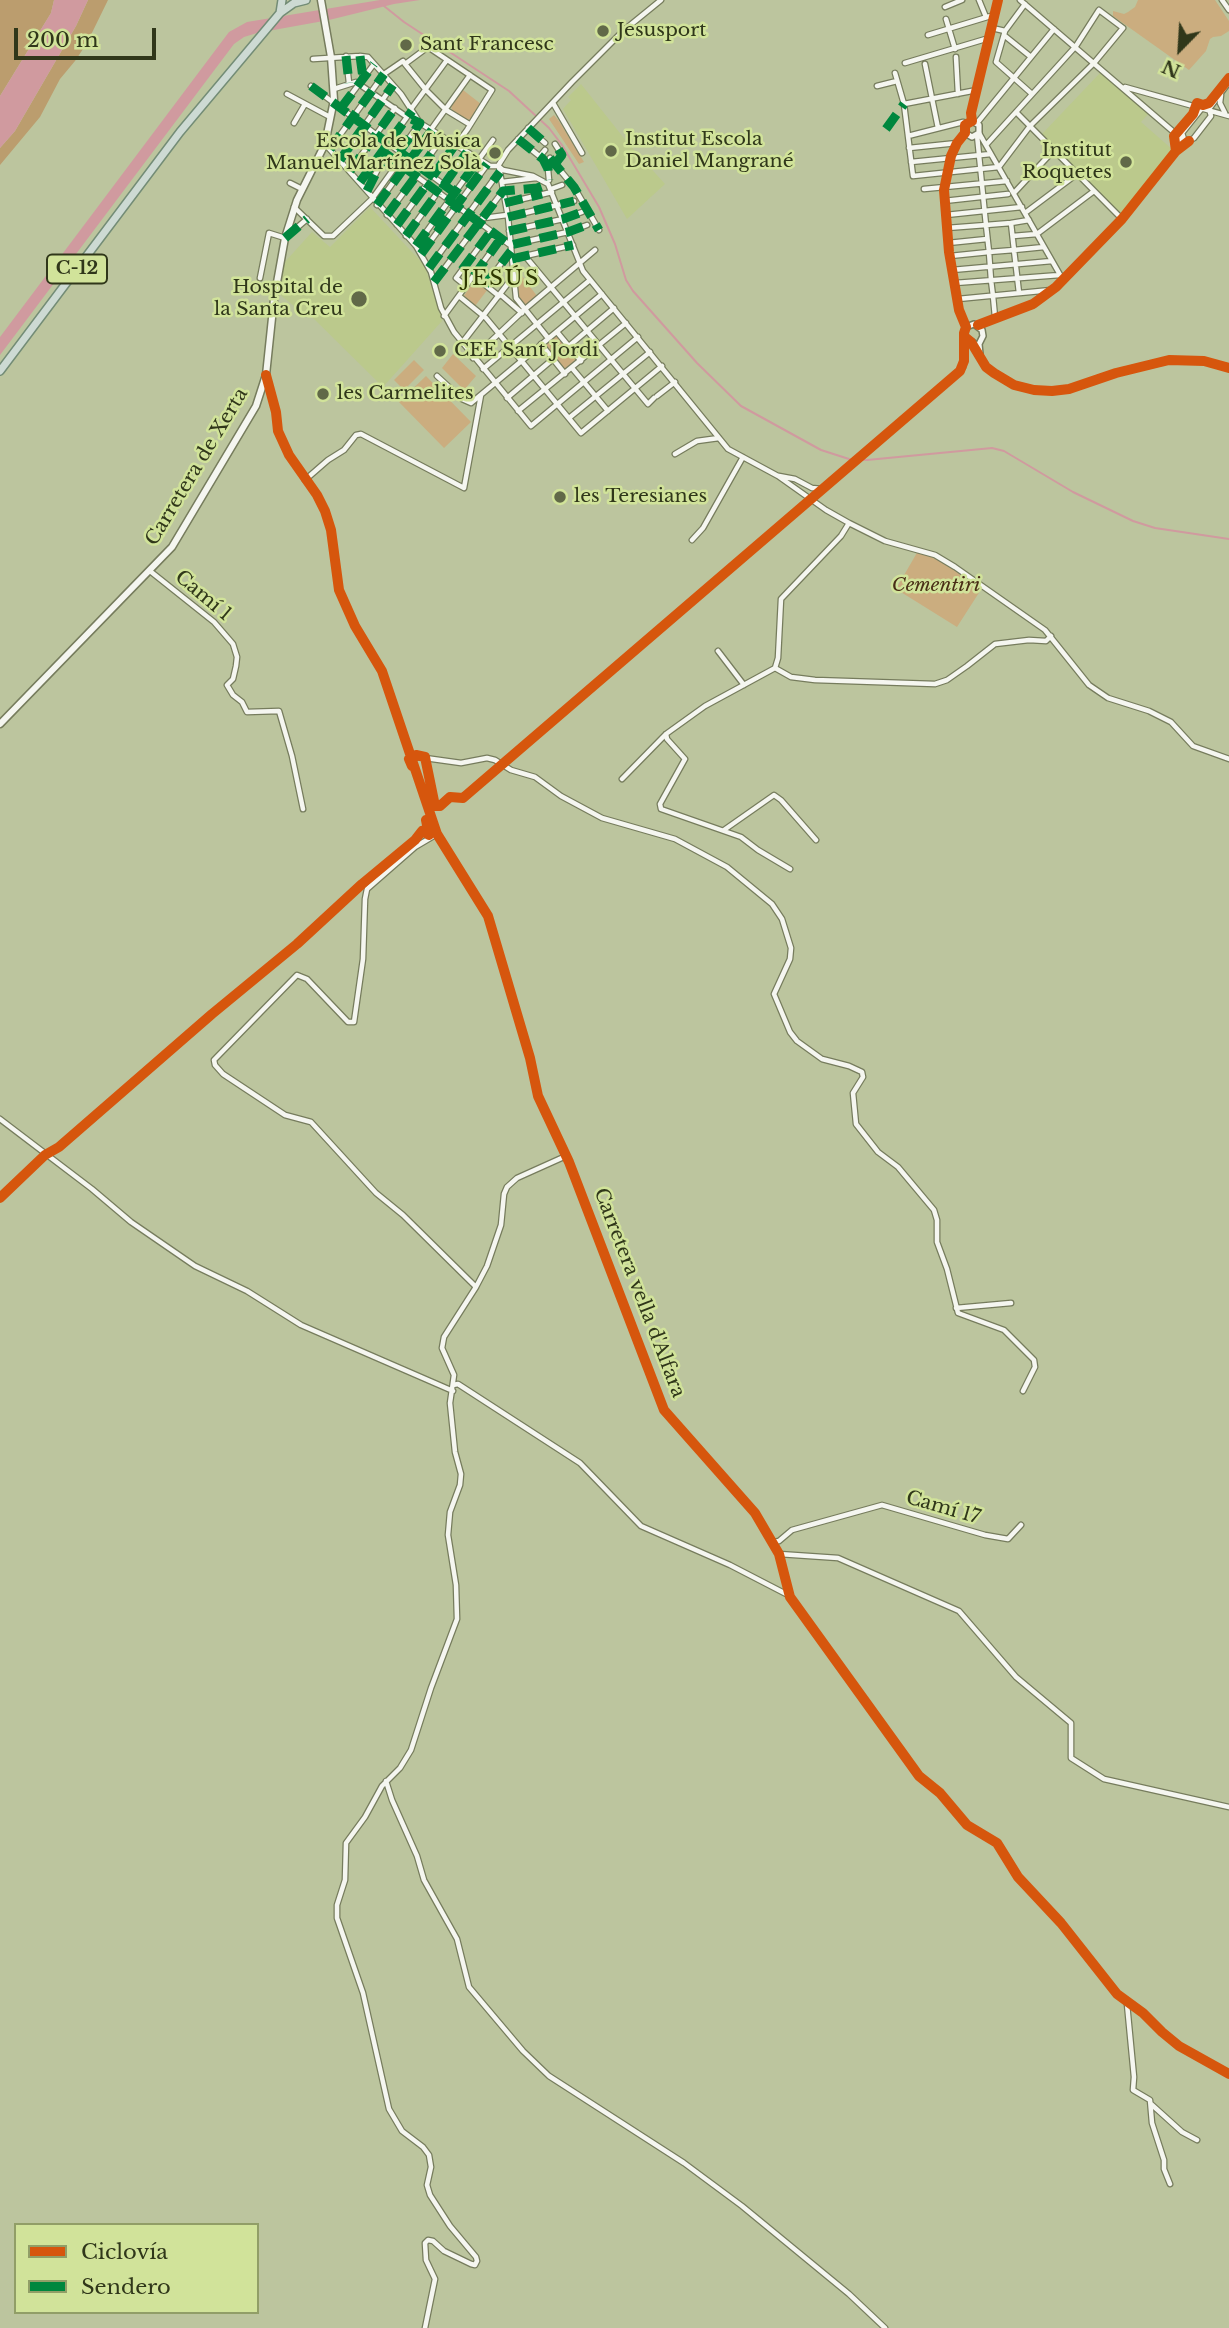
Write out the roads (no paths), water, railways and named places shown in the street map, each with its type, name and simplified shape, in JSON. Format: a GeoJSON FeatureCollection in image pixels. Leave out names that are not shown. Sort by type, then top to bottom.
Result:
{"type":"FeatureCollection","features":[{"type":"Feature","properties":{"kind":"main road"},"geometry":{"type":"LineString","coordinates":[[279,14],[282,0]]}},
{"type":"Feature","properties":{"kind":"main road"},"geometry":{"type":"LineString","coordinates":[[306,0],[321,4],[331,57],[334,89],[327,146]]}},
{"type":"Feature","properties":{"kind":"main road","name":"C-12"},"geometry":{"type":"LineString","coordinates":[[0,372],[180,132],[290,1],[306,0]]}},
{"type":"Feature","properties":{"kind":"main road","name":"Carretera de Xerta"},"geometry":{"type":"LineString","coordinates":[[0,724],[172,547],[256,406],[266,375],[274,299],[285,238],[302,189],[327,146]]}},
{"type":"Feature","properties":{"kind":"street"},"geometry":{"type":"LineString","coordinates":[[429,268],[499,169],[508,150],[623,31],[661,0]]}},
{"type":"Feature","properties":{"kind":"street"},"geometry":{"type":"LineString","coordinates":[[945,7],[962,0]]}},
{"type":"Feature","properties":{"kind":"street"},"geometry":{"type":"LineString","coordinates":[[979,0],[986,17]]}},
{"type":"Feature","properties":{"kind":"street"},"geometry":{"type":"LineString","coordinates":[[972,122],[971,113],[998,0]]}},
{"type":"Feature","properties":{"kind":"street"},"geometry":{"type":"LineString","coordinates":[[1222,0],[1229,10]]}},
{"type":"Feature","properties":{"kind":"street"},"geometry":{"type":"LineString","coordinates":[[1032,94],[996,62],[1005,34],[1022,2],[1189,141]]}},
{"type":"Feature","properties":{"kind":"street"},"geometry":{"type":"LineString","coordinates":[[895,74],[904,104],[913,176],[999,167],[1030,126],[1094,63],[1123,28],[1099,10],[1076,46],[986,145]]}},
{"type":"Feature","properties":{"kind":"street"},"geometry":{"type":"LineString","coordinates":[[928,35],[995,15]]}},
{"type":"Feature","properties":{"kind":"street"},"geometry":{"type":"LineString","coordinates":[[946,19],[955,48]]}},
{"type":"Feature","properties":{"kind":"street"},"geometry":{"type":"LineString","coordinates":[[992,28],[1005,34],[1031,57]]}},
{"type":"Feature","properties":{"kind":"street"},"geometry":{"type":"LineString","coordinates":[[980,357],[980,340],[983,335],[959,310],[945,215],[944,187],[947,172],[957,144],[965,133],[964,128],[1014,77],[1054,29]]}},
{"type":"Feature","properties":{"kind":"street"},"geometry":{"type":"LineString","coordinates":[[905,63],[990,38]]}},
{"type":"Feature","properties":{"kind":"street"},"geometry":{"type":"LineString","coordinates":[[405,64],[428,47],[492,90],[433,176]]}},
{"type":"Feature","properties":{"kind":"street"},"geometry":{"type":"LineString","coordinates":[[346,56],[349,83]]}},
{"type":"Feature","properties":{"kind":"street"},"geometry":{"type":"LineString","coordinates":[[360,56],[363,78]]}},
{"type":"Feature","properties":{"kind":"street"},"geometry":{"type":"LineString","coordinates":[[313,58],[368,57],[420,123],[487,164],[537,178],[548,184],[579,264],[726,446],[778,475],[826,510],[849,523],[885,541],[942,559],[1018,610],[1051,636],[1089,685],[1108,698],[1149,711],[1171,722],[1193,746],[1229,759]]}},
{"type":"Feature","properties":{"kind":"street"},"geometry":{"type":"LineString","coordinates":[[956,57],[958,94]]}},
{"type":"Feature","properties":{"kind":"street"},"geometry":{"type":"LineString","coordinates":[[411,109],[447,60]]}},
{"type":"Feature","properties":{"kind":"street"},"geometry":{"type":"LineString","coordinates":[[469,124],[446,110],[402,61],[384,74],[353,117],[327,146],[416,246],[429,268],[444,316],[473,358],[530,426],[638,337]]}},
{"type":"Feature","properties":{"kind":"street"},"geometry":{"type":"LineString","coordinates":[[341,108],[374,64]]}},
{"type":"Feature","properties":{"kind":"street"},"geometry":{"type":"LineString","coordinates":[[925,64],[938,128]]}},
{"type":"Feature","properties":{"kind":"street"},"geometry":{"type":"LineString","coordinates":[[377,205],[470,75]]}},
{"type":"Feature","properties":{"kind":"street"},"geometry":{"type":"LineString","coordinates":[[877,86],[897,80]]}},
{"type":"Feature","properties":{"kind":"street"},"geometry":{"type":"LineString","coordinates":[[1176,151],[1179,133],[1229,82]]}},
{"type":"Feature","properties":{"kind":"street"},"geometry":{"type":"LineString","coordinates":[[334,89],[349,83],[359,83],[407,117],[387,144],[367,191]]}},
{"type":"Feature","properties":{"kind":"street"},"geometry":{"type":"LineString","coordinates":[[311,86],[455,193]]}},
{"type":"Feature","properties":{"kind":"street"},"geometry":{"type":"LineString","coordinates":[[340,160],[393,86]]}},
{"type":"Feature","properties":{"kind":"street"},"geometry":{"type":"LineString","coordinates":[[1122,86],[1229,116]]}},
{"type":"Feature","properties":{"kind":"street"},"geometry":{"type":"LineString","coordinates":[[904,104],[978,90]]}},
{"type":"Feature","properties":{"kind":"street"},"geometry":{"type":"LineString","coordinates":[[1222,92],[1221,106],[1229,116]]}},
{"type":"Feature","properties":{"kind":"street"},"geometry":{"type":"LineString","coordinates":[[287,94],[330,117]]}},
{"type":"Feature","properties":{"kind":"street"},"geometry":{"type":"LineString","coordinates":[[1143,105],[1143,97],[1150,94]]}},
{"type":"Feature","properties":{"kind":"street"},"geometry":{"type":"LineString","coordinates":[[553,103],[582,153]]}},
{"type":"Feature","properties":{"kind":"street"},"geometry":{"type":"LineString","coordinates":[[294,122],[305,104]]}},
{"type":"Feature","properties":{"kind":"street"},"geometry":{"type":"LineString","coordinates":[[350,171],[395,108]]}},
{"type":"Feature","properties":{"kind":"street"},"geometry":{"type":"LineString","coordinates":[[1206,108],[1211,116]]}},
{"type":"Feature","properties":{"kind":"street"},"geometry":{"type":"LineString","coordinates":[[1016,112],[1122,219]]}},
{"type":"Feature","properties":{"kind":"street"},"geometry":{"type":"LineString","coordinates":[[1211,116],[1229,116]]}},
{"type":"Feature","properties":{"kind":"street"},"geometry":{"type":"LineString","coordinates":[[1211,116],[1194,138],[1176,151],[1122,219],[1052,290],[1020,310],[964,330],[968,340],[994,373],[1014,385],[1034,390],[1069,388],[1169,360],[1204,361],[1229,368]]}},
{"type":"Feature","properties":{"kind":"street"},"geometry":{"type":"LineString","coordinates":[[908,136],[963,122],[972,122],[980,127],[980,169],[994,318]]}},
{"type":"Feature","properties":{"kind":"street"},"geometry":{"type":"LineString","coordinates":[[399,152],[420,123]]}},
{"type":"Feature","properties":{"kind":"street"},"geometry":{"type":"LineString","coordinates":[[528,128],[545,144]]}},
{"type":"Feature","properties":{"kind":"street"},"geometry":{"type":"LineString","coordinates":[[965,133],[972,137],[978,134]]}},
{"type":"Feature","properties":{"kind":"street"},"geometry":{"type":"LineString","coordinates":[[978,134],[1062,277]]}},
{"type":"Feature","properties":{"kind":"street"},"geometry":{"type":"LineString","coordinates":[[421,168],[443,137]]}},
{"type":"Feature","properties":{"kind":"street"},"geometry":{"type":"LineString","coordinates":[[518,139],[540,156],[548,169],[549,180]]}},
{"type":"Feature","properties":{"kind":"street"},"geometry":{"type":"LineString","coordinates":[[416,246],[492,140]]}},
{"type":"Feature","properties":{"kind":"street"},"geometry":{"type":"LineString","coordinates":[[555,144],[562,155],[555,164]]}},
{"type":"Feature","properties":{"kind":"street"},"geometry":{"type":"LineString","coordinates":[[909,148],[957,144]]}},
{"type":"Feature","properties":{"kind":"street"},"geometry":{"type":"LineString","coordinates":[[540,156],[545,150]]}},
{"type":"Feature","properties":{"kind":"street"},"geometry":{"type":"LineString","coordinates":[[944,201],[1011,194],[1054,150]]}},
{"type":"Feature","properties":{"kind":"street"},"geometry":{"type":"LineString","coordinates":[[384,152],[468,215],[481,221],[510,248]]}},
{"type":"Feature","properties":{"kind":"street"},"geometry":{"type":"LineString","coordinates":[[360,182],[384,152]]}},
{"type":"Feature","properties":{"kind":"street"},"geometry":{"type":"LineString","coordinates":[[444,184],[467,152]]}},
{"type":"Feature","properties":{"kind":"street"},"geometry":{"type":"LineString","coordinates":[[911,162],[991,154]]}},
{"type":"Feature","properties":{"kind":"street"},"geometry":{"type":"LineString","coordinates":[[550,158],[574,187],[599,230]]}},
{"type":"Feature","properties":{"kind":"street"},"geometry":{"type":"LineString","coordinates":[[294,207],[326,237],[333,236],[372,199],[398,163]]}},
{"type":"Feature","properties":{"kind":"street"},"geometry":{"type":"LineString","coordinates":[[421,254],[487,164]]}},
{"type":"Feature","properties":{"kind":"street"},"geometry":{"type":"LineString","coordinates":[[499,169],[516,298],[523,311]]}},
{"type":"Feature","properties":{"kind":"street"},"geometry":{"type":"LineString","coordinates":[[1025,213],[1077,174]]}},
{"type":"Feature","properties":{"kind":"street"},"geometry":{"type":"LineString","coordinates":[[387,215],[416,176]]}},
{"type":"Feature","properties":{"kind":"street"},"geometry":{"type":"LineString","coordinates":[[502,182],[537,178]]}},
{"type":"Feature","properties":{"kind":"street"},"geometry":{"type":"LineString","coordinates":[[924,189],[1008,182]]}},
{"type":"Feature","properties":{"kind":"street"},"geometry":{"type":"LineString","coordinates":[[290,183],[302,189]]}},
{"type":"Feature","properties":{"kind":"street"},"geometry":{"type":"LineString","coordinates":[[397,225],[427,184]]}},
{"type":"Feature","properties":{"kind":"street"},"geometry":{"type":"LineString","coordinates":[[505,203],[562,185]]}},
{"type":"Feature","properties":{"kind":"street"},"geometry":{"type":"LineString","coordinates":[[434,281],[503,191]]}},
{"type":"Feature","properties":{"kind":"street"},"geometry":{"type":"LineString","coordinates":[[1013,236],[1037,234],[1094,191]]}},
{"type":"Feature","properties":{"kind":"street"},"geometry":{"type":"LineString","coordinates":[[406,236],[438,192]]}},
{"type":"Feature","properties":{"kind":"street"},"geometry":{"type":"LineString","coordinates":[[481,221],[574,201]]}},
{"type":"Feature","properties":{"kind":"street"},"geometry":{"type":"LineString","coordinates":[[945,215],[1022,207]]}},
{"type":"Feature","properties":{"kind":"street"},"geometry":{"type":"LineString","coordinates":[[509,231],[582,212]]}},
{"type":"Feature","properties":{"kind":"street"},"geometry":{"type":"LineString","coordinates":[[260,278],[269,233],[285,238],[307,219]]}},
{"type":"Feature","properties":{"kind":"street"},"geometry":{"type":"LineString","coordinates":[[947,229],[1029,220]]}},
{"type":"Feature","properties":{"kind":"street"},"geometry":{"type":"LineString","coordinates":[[1011,223],[1019,293]]}},
{"type":"Feature","properties":{"kind":"street"},"geometry":{"type":"LineString","coordinates":[[485,285],[510,248],[587,225]]}},
{"type":"Feature","properties":{"kind":"street"},"geometry":{"type":"LineString","coordinates":[[466,286],[456,278],[491,231]]}},
{"type":"Feature","properties":{"kind":"street"},"geometry":{"type":"LineString","coordinates":[[444,316],[501,238]]}},
{"type":"Feature","properties":{"kind":"street"},"geometry":{"type":"LineString","coordinates":[[948,243],[987,239]]}},
{"type":"Feature","properties":{"kind":"street"},"geometry":{"type":"LineString","coordinates":[[512,259],[573,245]]}},
{"type":"Feature","properties":{"kind":"street"},"geometry":{"type":"LineString","coordinates":[[950,256],[1044,247]]}},
{"type":"Feature","properties":{"kind":"street"},"geometry":{"type":"LineString","coordinates":[[473,358],[595,250]]}},
{"type":"Feature","properties":{"kind":"street"},"geometry":{"type":"LineString","coordinates":[[525,256],[648,404],[675,382]]}},
{"type":"Feature","properties":{"kind":"street"},"geometry":{"type":"LineString","coordinates":[[953,270],[1052,261]]}},
{"type":"Feature","properties":{"kind":"street"},"geometry":{"type":"LineString","coordinates":[[474,276],[523,311],[548,338]]}},
{"type":"Feature","properties":{"kind":"street"},"geometry":{"type":"LineString","coordinates":[[462,343],[514,276]]}},
{"type":"Feature","properties":{"kind":"street"},"geometry":{"type":"LineString","coordinates":[[955,284],[1062,277]]}},
{"type":"Feature","properties":{"kind":"street"},"geometry":{"type":"LineString","coordinates":[[483,369],[590,280]]}},
{"type":"Feature","properties":{"kind":"street"},"geometry":{"type":"LineString","coordinates":[[958,299],[1052,290]]}},
{"type":"Feature","properties":{"kind":"street"},"geometry":{"type":"LineString","coordinates":[[437,376],[466,402],[471,403],[602,294]]}},
{"type":"Feature","properties":{"kind":"street"},"geometry":{"type":"LineString","coordinates":[[459,296],[484,316],[581,433],[662,366]]}},
{"type":"Feature","properties":{"kind":"street"},"geometry":{"type":"LineString","coordinates":[[569,346],[614,308]]}},
{"type":"Feature","properties":{"kind":"street"},"geometry":{"type":"LineString","coordinates":[[518,411],[626,323]]}},
{"type":"Feature","properties":{"kind":"street"},"geometry":{"type":"LineString","coordinates":[[557,332],[581,361]]}},
{"type":"Feature","properties":{"kind":"street"},"geometry":{"type":"LineString","coordinates":[[968,340],[980,340]]}},
{"type":"Feature","properties":{"kind":"street"},"geometry":{"type":"LineString","coordinates":[[963,367],[963,348],[968,340]]}},
{"type":"Feature","properties":{"kind":"street"},"geometry":{"type":"LineString","coordinates":[[541,344],[565,374]]}},
{"type":"Feature","properties":{"kind":"street"},"geometry":{"type":"LineString","coordinates":[[569,418],[650,352]]}},
{"type":"Feature","properties":{"kind":"street"},"geometry":{"type":"LineString","coordinates":[[507,398],[553,359]]}},
{"type":"Feature","properties":{"kind":"street"},"geometry":{"type":"LineString","coordinates":[[572,368],[608,411]]}},
{"type":"Feature","properties":{"kind":"street","name":"Carretera vella d'Alfara"},"geometry":{"type":"LineString","coordinates":[[266,375],[278,431],[325,511],[331,530],[339,590],[355,625],[382,671],[437,834],[488,916],[530,1058],[538,1096],[566,1156],[664,1410],[755,1513],[774,1542],[790,1597],[919,1776],[940,1793],[967,1825],[997,1843],[1018,1877],[1061,1923],[1127,2003],[1143,2013],[1179,2046],[1229,2074]]}},
{"type":"Feature","properties":{"kind":"street"},"geometry":{"type":"LineString","coordinates":[[305,480],[344,450],[356,435],[361,435],[464,488],[481,395]]}},
{"type":"Feature","properties":{"kind":"street"},"geometry":{"type":"LineString","coordinates":[[675,454],[697,441],[720,438]]}},
{"type":"Feature","properties":{"kind":"street"},"geometry":{"type":"LineString","coordinates":[[692,540],[703,528],[743,457]]}},
{"type":"Feature","properties":{"kind":"street"},"geometry":{"type":"LineString","coordinates":[[778,475],[822,489]]}},
{"type":"Feature","properties":{"kind":"street"},"geometry":{"type":"LineString","coordinates":[[622,779],[666,734],[705,706],[775,668],[781,599],[841,536],[849,523]]}},
{"type":"Feature","properties":{"kind":"street","name":"Camí 1"},"geometry":{"type":"LineString","coordinates":[[150,571],[214,622],[233,644],[237,657],[236,666],[233,679],[227,685],[247,712],[279,711],[303,809]]}},
{"type":"Feature","properties":{"kind":"street"},"geometry":{"type":"LineString","coordinates":[[775,668],[791,677],[815,680],[935,684],[943,682],[967,666],[995,644],[1046,641],[1051,636]]}},
{"type":"Feature","properties":{"kind":"street"},"geometry":{"type":"LineString","coordinates":[[718,651],[744,685]]}},
{"type":"Feature","properties":{"kind":"street"},"geometry":{"type":"LineString","coordinates":[[666,734],[685,759],[660,807],[667,812],[747,840],[758,850],[790,869]]}},
{"type":"Feature","properties":{"kind":"street"},"geometry":{"type":"LineString","coordinates":[[412,759],[418,757],[461,763],[487,758],[495,760],[507,768],[535,777],[561,796],[602,818],[675,839],[727,867],[772,904],[782,919],[791,948],[789,963],[774,994],[786,1026],[793,1038],[822,1059],[849,1066],[863,1074],[853,1093],[855,1122],[878,1152],[898,1167],[933,1210],[937,1220],[936,1239],[959,1314],[1004,1330],[1034,1360],[1034,1369],[1023,1391]]}},
{"type":"Feature","properties":{"kind":"street"},"geometry":{"type":"LineString","coordinates":[[724,830],[774,795],[816,839]]}},
{"type":"Feature","properties":{"kind":"street"},"geometry":{"type":"LineString","coordinates":[[437,834],[415,847],[367,889],[356,1020],[348,1022],[307,979],[297,975],[214,1060],[223,1074],[285,1115],[311,1122],[376,1193],[476,1287]]}},
{"type":"Feature","properties":{"kind":"street"},"geometry":{"type":"LineString","coordinates":[[0,1119],[159,1243],[195,1266],[247,1291],[310,1329],[453,1388]]}},
{"type":"Feature","properties":{"kind":"street"},"geometry":{"type":"LineString","coordinates":[[425,2328],[435,2279],[426,2259],[425,2243],[433,2241],[444,2251],[471,2264],[475,2265],[477,2261],[430,2194],[427,2185],[431,2166],[429,2155],[402,2131],[389,2109],[363,1993],[338,1924],[336,1911],[345,1880],[346,1843],[365,1817],[386,1780],[404,1762],[411,1750],[457,1619],[456,1585],[447,1535],[450,1512],[462,1480],[455,1451],[450,1403],[453,1371],[442,1343],[476,1287],[498,1237],[507,1187],[517,1178],[566,1156]]}},
{"type":"Feature","properties":{"kind":"street"},"geometry":{"type":"LineString","coordinates":[[956,1308],[1011,1303]]}},
{"type":"Feature","properties":{"kind":"street"},"geometry":{"type":"LineString","coordinates":[[453,1388],[458,1384],[580,1463],[641,1526],[730,1565],[790,1597]]}},
{"type":"Feature","properties":{"kind":"street","name":"Camí 17"},"geometry":{"type":"LineString","coordinates":[[774,1542],[792,1530],[882,1505],[985,1535],[1008,1539],[1021,1525]]}},
{"type":"Feature","properties":{"kind":"street"},"geometry":{"type":"LineString","coordinates":[[779,1554],[838,1558],[959,1611],[1016,1677],[1071,1723],[1071,1758],[1104,1779],[1229,1807]]}},
{"type":"Feature","properties":{"kind":"street"},"geometry":{"type":"LineString","coordinates":[[386,1780],[424,1880],[457,1939],[469,1987],[523,2051],[549,2076],[674,2156],[741,2206],[849,2294],[885,2328]]}},
{"type":"Feature","properties":{"kind":"street"},"geometry":{"type":"LineString","coordinates":[[1127,2003],[1133,2090],[1145,2096],[1182,2132],[1197,2140]]}},
{"type":"Feature","properties":{"kind":"street"},"geometry":{"type":"LineString","coordinates":[[1150,2103],[1152,2123],[1170,2184]]}},
{"type":"Feature","properties":{"kind":"waterway"},"geometry":{"type":"LineString","coordinates":[[384,6],[509,91],[549,128],[599,207],[615,244],[626,280],[633,291],[697,363],[741,406],[821,450],[849,459],[867,460],[992,448],[1004,451],[1073,492],[1133,521],[1155,528],[1229,539]]}},
{"type":"Feature","properties":{"kind":"place","name":"Jesusport"},"geometry":{"type":"Point","coordinates":[603,31]}},
{"type":"Feature","properties":{"kind":"place","name":"Sant Francesc"},"geometry":{"type":"Point","coordinates":[406,45]}},
{"type":"Feature","properties":{"kind":"place","name":"Institut Escola Daniel Mangrané"},"geometry":{"type":"Point","coordinates":[611,151]}},
{"type":"Feature","properties":{"kind":"place","name":"Escola de Música Manuel Martínez Solà"},"geometry":{"type":"Point","coordinates":[495,153]}},
{"type":"Feature","properties":{"kind":"place","name":"Institut Roquetes"},"geometry":{"type":"Point","coordinates":[1126,162]}},
{"type":"Feature","properties":{"kind":"place","name":"Hospital de la Santa Creu"},"geometry":{"type":"Point","coordinates":[359,299]}},
{"type":"Feature","properties":{"kind":"place","name":"CEE Sant Jordi"},"geometry":{"type":"Point","coordinates":[440,351]}},
{"type":"Feature","properties":{"kind":"place","name":"les Carmelites"},"geometry":{"type":"Point","coordinates":[323,394]}},
{"type":"Feature","properties":{"kind":"place","name":"les Teresianes"},"geometry":{"type":"Point","coordinates":[560,497]}},
{"type":"Feature","properties":{"kind":"district","name":"JESÚS"},"geometry":{"type":"Point","coordinates":[501,279]}},
{"type":"Feature","properties":{"kind":"park label","name":"Cementiri"},"geometry":{"type":"Point","coordinates":[936,586]}}]}
